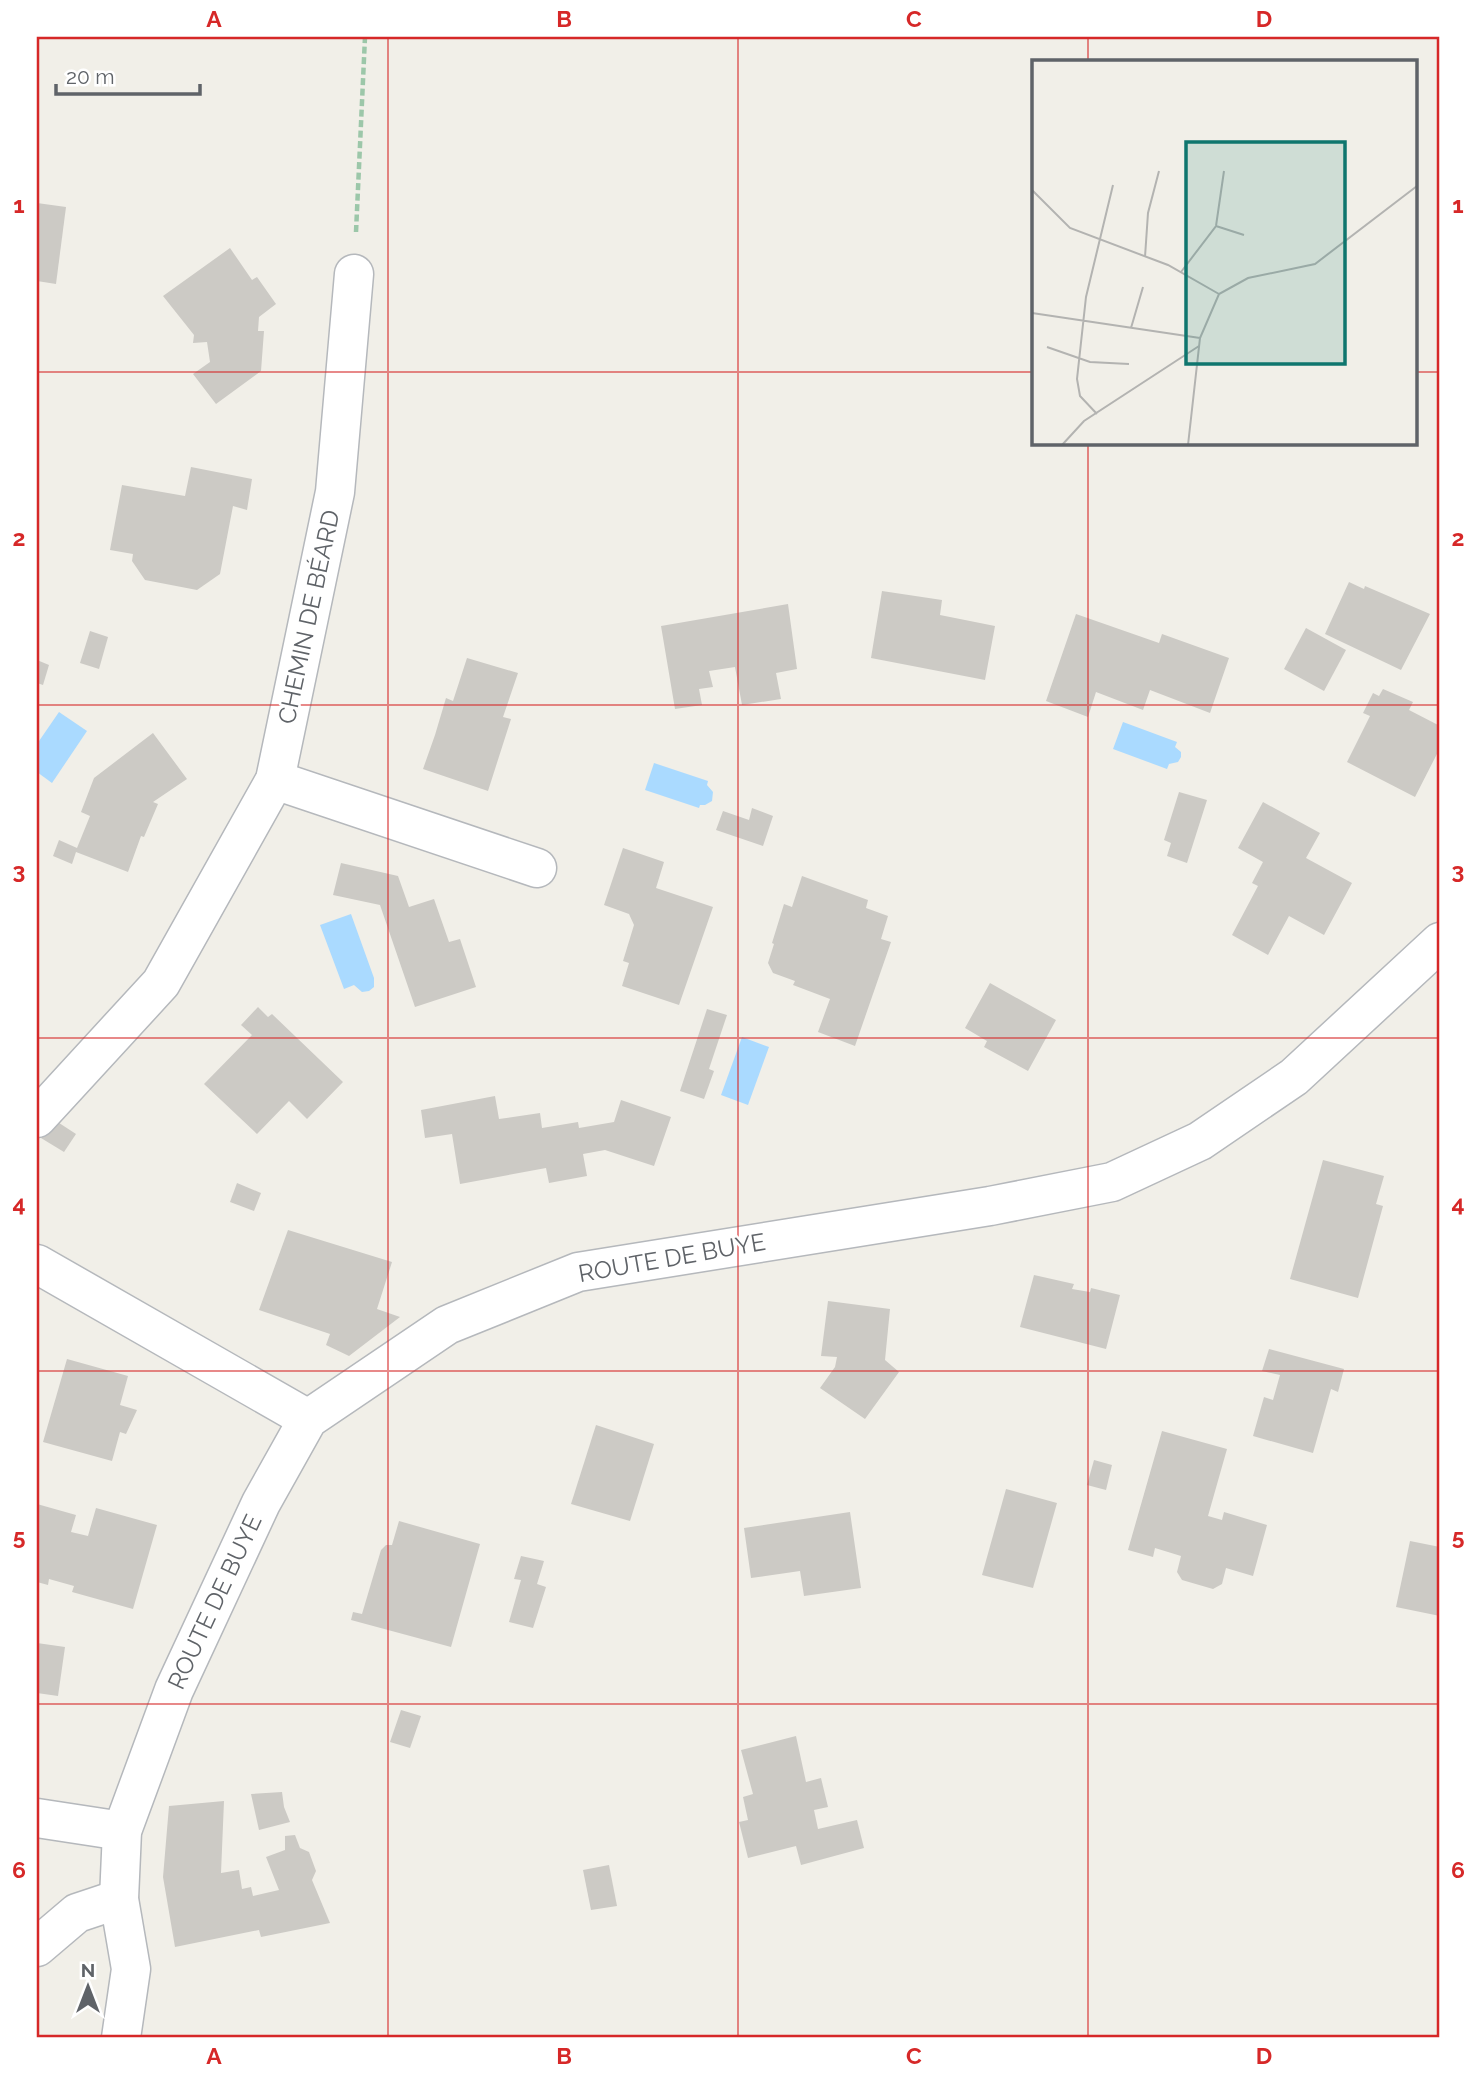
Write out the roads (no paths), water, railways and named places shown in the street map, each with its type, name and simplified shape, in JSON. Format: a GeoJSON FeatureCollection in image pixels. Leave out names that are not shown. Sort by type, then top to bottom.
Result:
{"type":"FeatureCollection","features":[{"type":"Feature","properties":{"kind":"street","name":"CHEMIN DE BÉARD"},"geometry":{"type":"LineString","coordinates":[[37,1118],[161,984],[275,780],[335,492],[354,274]]}},
{"type":"Feature","properties":{"kind":"street"},"geometry":{"type":"LineString","coordinates":[[275,780],[537,868]]}},
{"type":"Feature","properties":{"kind":"street","name":"ROUTE DE BUYE"},"geometry":{"type":"LineString","coordinates":[[121,2038],[131,1969],[119,1899],[122,1831],[174,1690],[261,1503],[308,1419],[447,1325],[578,1272],[990,1206],[1112,1182],[1200,1141],[1294,1077],[1440,942]]}},
{"type":"Feature","properties":{"kind":"street"},"geometry":{"type":"LineString","coordinates":[[37,1264],[308,1419]]}},
{"type":"Feature","properties":{"kind":"street"},"geometry":{"type":"LineString","coordinates":[[37,1818],[122,1831]]}},
{"type":"Feature","properties":{"kind":"street"},"geometry":{"type":"LineString","coordinates":[[37,1947],[77,1913],[119,1899]]}},
{"type":"Feature","properties":{"kind":"water"},"geometry":{"type":"Polygon","coordinates":[[[59,712],[87,731],[52,783],[37,772],[37,744],[59,712]]]}},
{"type":"Feature","properties":{"kind":"water"},"geometry":{"type":"Polygon","coordinates":[[[1123,722],[1177,742],[1175,747],[1181,752],[1178,762],[1169,764],[1167,769],[1113,749],[1123,722]]]}},
{"type":"Feature","properties":{"kind":"water"},"geometry":{"type":"Polygon","coordinates":[[[654,763],[708,781],[707,785],[713,792],[712,801],[700,805],[699,808],[645,790],[654,763]]]}},
{"type":"Feature","properties":{"kind":"water"},"geometry":{"type":"Polygon","coordinates":[[[351,914],[374,978],[374,987],[369,991],[362,992],[354,985],[344,989],[320,925],[351,914]]]}},
{"type":"Feature","properties":{"kind":"water"},"geometry":{"type":"Polygon","coordinates":[[[742,1037],[769,1047],[748,1105],[721,1095],[742,1037]]]}}]}
